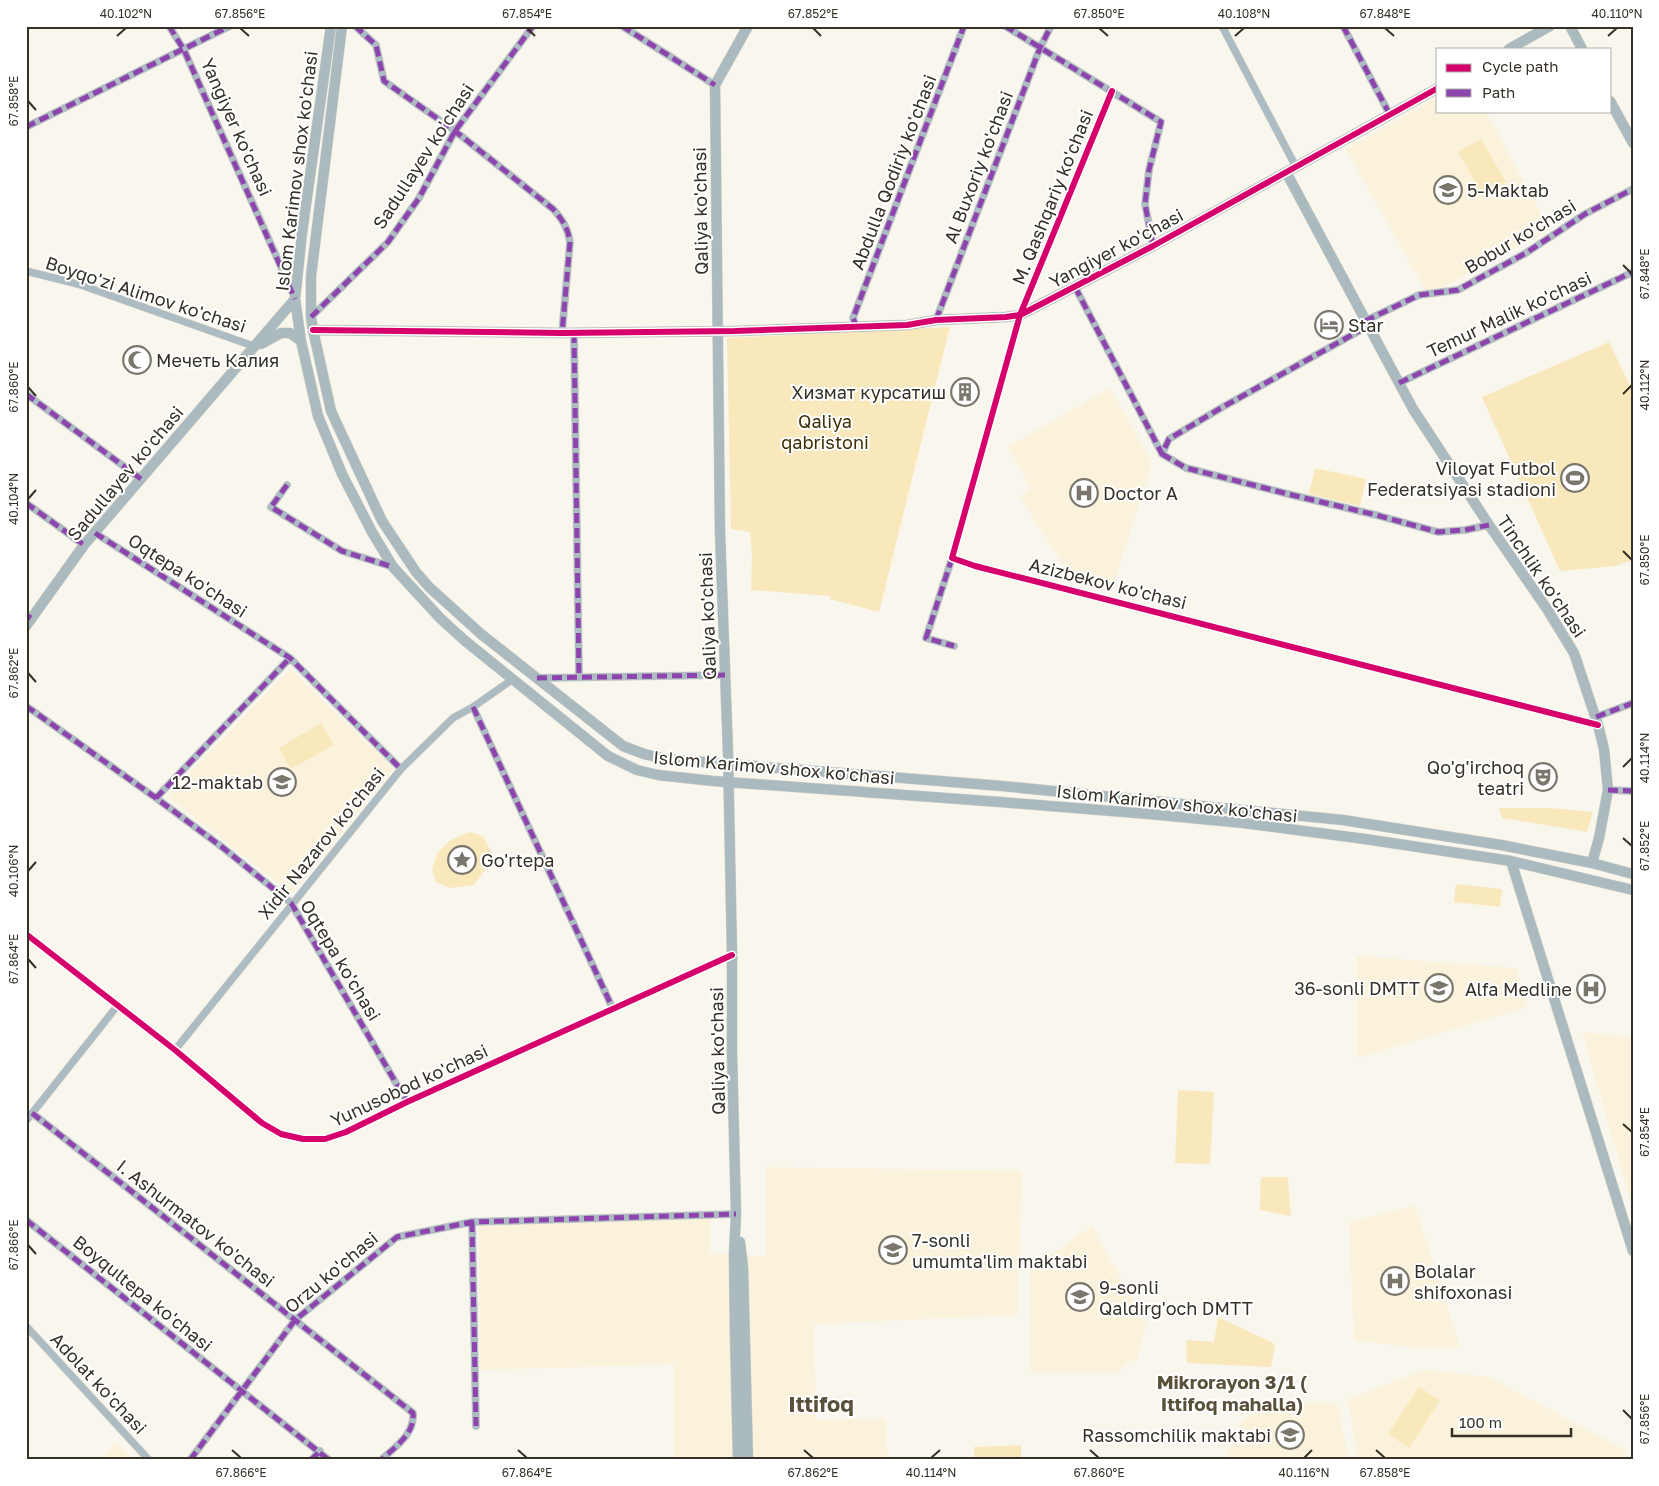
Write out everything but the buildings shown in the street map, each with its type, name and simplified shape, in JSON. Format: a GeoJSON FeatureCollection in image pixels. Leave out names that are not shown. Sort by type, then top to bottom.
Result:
{"type":"FeatureCollection","features":[{"type":"Feature","properties":{"kind":"main road","name":"Islom Karimov shox ko'chasi"},"geometry":{"type":"LineString","coordinates":[[331,26],[302,233],[295,299],[301,341],[318,416],[342,474],[372,532],[393,567],[440,618],[464,640],[608,756],[637,770],[658,775],[1197,819],[1365,839],[1511,861],[1633,890]]}},
{"type":"Feature","properties":{"kind":"main road","name":"Islom Karimov shox ko'chasi"},"geometry":{"type":"LineString","coordinates":[[342,26],[311,276],[311,317],[331,411],[384,523],[416,572],[429,588],[481,634],[623,746],[634,751],[666,759],[1002,786],[1343,820],[1501,845],[1592,863],[1633,874]]}},
{"type":"Feature","properties":{"kind":"main road","name":"Qaliya ko'chasi"},"geometry":{"type":"LineString","coordinates":[[738,1460],[734,1334],[736,1214],[732,1054],[729,765],[720,532],[715,85],[748,26]]}},
{"type":"Feature","properties":{"kind":"main road"},"geometry":{"type":"LineString","coordinates":[[1511,48],[1550,26]]}},
{"type":"Feature","properties":{"kind":"main road"},"geometry":{"type":"LineString","coordinates":[[1570,26],[1581,48]]}},
{"type":"Feature","properties":{"kind":"main road"},"geometry":{"type":"LineString","coordinates":[[323,80],[335,82]]}},
{"type":"Feature","properties":{"kind":"main road","name":"Yangiyer ko'chasi"},"geometry":{"type":"LineString","coordinates":[[313,330],[562,333],[718,332],[857,328],[907,325],[936,320],[1020,315],[1153,246],[1436,89]]}},
{"type":"Feature","properties":{"kind":"main road"},"geometry":{"type":"LineString","coordinates":[[1612,105],[1633,143]]}},
{"type":"Feature","properties":{"kind":"main road","name":"Tinchlik ko'chasi"},"geometry":{"type":"LineString","coordinates":[[1291,170],[1366,324],[1414,409],[1489,525],[1547,609],[1574,653],[1597,721],[1604,749],[1608,790],[1603,823],[1592,863]]}},
{"type":"Feature","properties":{"kind":"main road","name":"Sadullayev ko'chasi"},"geometry":{"type":"LineString","coordinates":[[28,620],[84,545],[256,347],[295,299]]}},
{"type":"Feature","properties":{"kind":"main road","name":"Sadullayev ko'chasi"},"geometry":{"type":"LineString","coordinates":[[256,347],[281,333],[290,333],[301,341]]}},
{"type":"Feature","properties":{"kind":"main road"},"geometry":{"type":"LineString","coordinates":[[372,532],[380,531],[384,523]]}},
{"type":"Feature","properties":{"kind":"main road"},"geometry":{"type":"LineString","coordinates":[[1197,819],[1194,816],[1194,809],[1200,806]]}},
{"type":"Feature","properties":{"kind":"main road"},"geometry":{"type":"LineString","coordinates":[[1511,861],[1633,1251]]}},
{"type":"Feature","properties":{"kind":"main road","name":"Qaliya ko'chasi"},"geometry":{"type":"LineString","coordinates":[[736,1214],[743,1267],[748,1460]]}},
{"type":"Feature","properties":{"kind":"street","name":"Yangiyer ko'chasi"},"geometry":{"type":"LineString","coordinates":[[169,26],[184,50],[295,299]]}},
{"type":"Feature","properties":{"kind":"street"},"geometry":{"type":"LineString","coordinates":[[26,127],[230,26]]}},
{"type":"Feature","properties":{"kind":"street"},"geometry":{"type":"LineString","coordinates":[[355,26],[376,45],[384,81],[455,131],[553,209],[561,218],[568,231],[570,254],[562,333]]}},
{"type":"Feature","properties":{"kind":"street","name":"Sadullayev ko'chasi"},"geometry":{"type":"LineString","coordinates":[[311,317],[388,242],[419,198],[455,131],[533,26]]}},
{"type":"Feature","properties":{"kind":"street"},"geometry":{"type":"LineString","coordinates":[[622,26],[715,85]]}},
{"type":"Feature","properties":{"kind":"street","name":"Abdulla Qodiriy ko'chasi"},"geometry":{"type":"LineString","coordinates":[[857,328],[853,318],[964,26]]}},
{"type":"Feature","properties":{"kind":"street"},"geometry":{"type":"LineString","coordinates":[[1005,26],[1162,122],[1149,170],[1145,204],[1153,246]]}},
{"type":"Feature","properties":{"kind":"street","name":"Al Buxoriy ko'chasi"},"geometry":{"type":"LineString","coordinates":[[936,320],[1040,48],[1051,26]]}},
{"type":"Feature","properties":{"kind":"street"},"geometry":{"type":"LineString","coordinates":[[1222,26],[1291,170]]}},
{"type":"Feature","properties":{"kind":"street"},"geometry":{"type":"LineString","coordinates":[[1343,26],[1390,115]]}},
{"type":"Feature","properties":{"kind":"street","name":"M. Qashqariy ko'chasi"},"geometry":{"type":"LineString","coordinates":[[1020,315],[1112,91]]}},
{"type":"Feature","properties":{"kind":"street","name":"Bobur ko'chasi"},"geometry":{"type":"LineString","coordinates":[[1366,324],[1419,295],[1458,290],[1526,253],[1584,214],[1633,189]]}},
{"type":"Feature","properties":{"kind":"street","name":"Boyqo'zi Alimov ko'chasi"},"geometry":{"type":"LineString","coordinates":[[26,271],[78,284],[256,347]]}},
{"type":"Feature","properties":{"kind":"street","name":"Temur Malik ko'chasi"},"geometry":{"type":"LineString","coordinates":[[1399,383],[1633,272]]}},
{"type":"Feature","properties":{"kind":"street"},"geometry":{"type":"LineString","coordinates":[[1074,287],[1162,454],[1186,468],[1292,496],[1376,514],[1438,532],[1465,530],[1489,525]]}},
{"type":"Feature","properties":{"kind":"street"},"geometry":{"type":"LineString","coordinates":[[954,646],[926,638],[952,558],[1020,315]]}},
{"type":"Feature","properties":{"kind":"street"},"geometry":{"type":"LineString","coordinates":[[1162,454],[1169,439],[1366,324]]}},
{"type":"Feature","properties":{"kind":"street"},"geometry":{"type":"LineString","coordinates":[[574,333],[578,677]]}},
{"type":"Feature","properties":{"kind":"street"},"geometry":{"type":"LineString","coordinates":[[26,394],[141,478]]}},
{"type":"Feature","properties":{"kind":"street"},"geometry":{"type":"LineString","coordinates":[[287,485],[271,507],[342,551],[393,567]]}},
{"type":"Feature","properties":{"kind":"street"},"geometry":{"type":"LineString","coordinates":[[26,503],[84,545]]}},
{"type":"Feature","properties":{"kind":"street","name":"Oqtepa ko'chasi"},"geometry":{"type":"LineString","coordinates":[[95,533],[290,658],[401,769]]}},
{"type":"Feature","properties":{"kind":"street","name":"Azizbekov ko'chasi"},"geometry":{"type":"LineString","coordinates":[[952,558],[975,566],[1244,633],[1501,701],[1597,721]]}},
{"type":"Feature","properties":{"kind":"street"},"geometry":{"type":"LineString","coordinates":[[156,798],[290,658]]}},
{"type":"Feature","properties":{"kind":"street"},"geometry":{"type":"LineString","coordinates":[[537,678],[725,675]]}},
{"type":"Feature","properties":{"kind":"street","name":"Xidir Nazarov ko'chasi"},"geometry":{"type":"LineString","coordinates":[[175,1050],[291,903],[401,769],[453,718],[513,679]]}},
{"type":"Feature","properties":{"kind":"street"},"geometry":{"type":"LineString","coordinates":[[1597,721],[1633,703]]}},
{"type":"Feature","properties":{"kind":"street","name":"Oqtepa ko'chasi"},"geometry":{"type":"LineString","coordinates":[[26,706],[222,847],[291,903],[407,1102]]}},
{"type":"Feature","properties":{"kind":"street"},"geometry":{"type":"LineString","coordinates":[[472,707],[613,1009]]}},
{"type":"Feature","properties":{"kind":"street"},"geometry":{"type":"LineString","coordinates":[[1608,790],[1633,791]]}},
{"type":"Feature","properties":{"kind":"street","name":"Yunusobod ko'chasi"},"geometry":{"type":"LineString","coordinates":[[26,934],[175,1050],[262,1122],[281,1134],[292,1138],[314,1140],[336,1136],[732,955]]}},
{"type":"Feature","properties":{"kind":"street"},"geometry":{"type":"LineString","coordinates":[[26,1121],[118,1005]]}},
{"type":"Feature","properties":{"kind":"street","name":"I. Ashurmatov ko'chasi"},"geometry":{"type":"LineString","coordinates":[[32,1113],[413,1414],[414,1422],[409,1433],[381,1460]]}},
{"type":"Feature","properties":{"kind":"street","name":"Orzu ko'chasi"},"geometry":{"type":"LineString","coordinates":[[190,1460],[295,1320],[396,1237],[472,1222],[736,1214]]}},
{"type":"Feature","properties":{"kind":"street","name":"Boyqultepa ko'chasi"},"geometry":{"type":"LineString","coordinates":[[26,1220],[329,1460]]}},
{"type":"Feature","properties":{"kind":"street"},"geometry":{"type":"LineString","coordinates":[[472,1222],[476,1426]]}},
{"type":"Feature","properties":{"kind":"street","name":"Adolat ko'chasi"},"geometry":{"type":"LineString","coordinates":[[26,1326],[148,1460]]}},
{"type":"Feature","properties":{"kind":"street"},"geometry":{"type":"LineString","coordinates":[[311,1460],[320,1451]]}},
{"type":"Feature","properties":{"kind":"shaded area","name":"5-Maktab"},"geometry":{"type":"Polygon","coordinates":[[[1436,98],[1436,112],[1487,112],[1550,230],[1428,295],[1346,149],[1436,98]]]}},
{"type":"Feature","properties":{"kind":"shaded area","name":"Doctor A"},"geometry":{"type":"Polygon","coordinates":[[[1110,388],[1152,462],[1112,590],[1074,582],[1020,497],[1031,488],[1008,447],[1110,388]]]}},
{"type":"Feature","properties":{"kind":"shaded area","name":"12-maktab"},"geometry":{"type":"Polygon","coordinates":[[[290,669],[394,769],[292,894],[167,796],[290,669]]]}},
{"type":"Feature","properties":{"kind":"shaded area","name":"36-sonli DMTT"},"geometry":{"type":"Polygon","coordinates":[[[1357,956],[1516,968],[1528,1007],[1357,1058],[1357,956]]]}},
{"type":"Feature","properties":{"kind":"shaded area"},"geometry":{"type":"Polygon","coordinates":[[[1582,1032],[1633,1038],[1633,1203],[1631,1203],[1582,1032]]]}},
{"type":"Feature","properties":{"kind":"shaded area"},"geometry":{"type":"Polygon","coordinates":[[[766,1167],[1022,1171],[1017,1315],[814,1324],[816,1420],[885,1419],[888,1460],[674,1460],[674,1364],[480,1370],[479,1226],[710,1219],[710,1253],[766,1257],[766,1167]]]}},
{"type":"Feature","properties":{"kind":"shaded area","name":"Bolalar shifoxonasi"},"geometry":{"type":"Polygon","coordinates":[[[1415,1206],[1460,1347],[1408,1347],[1354,1340],[1349,1222],[1415,1206]]]}},
{"type":"Feature","properties":{"kind":"shaded area","name":"9-sonli Qaldirg'och DMTT"},"geometry":{"type":"Polygon","coordinates":[[[1092,1226],[1146,1325],[1137,1360],[1127,1362],[1119,1373],[1031,1373],[1030,1269],[1092,1226]]]}},
{"type":"Feature","properties":{"kind":"shaded area"},"geometry":{"type":"Polygon","coordinates":[[[1424,1370],[1489,1377],[1627,1451],[1622,1460],[1358,1460],[1348,1399],[1424,1370]]]}},
{"type":"Feature","properties":{"kind":"shaded area","name":"Rassomchilik maktabi"},"geometry":{"type":"Polygon","coordinates":[[[1259,1402],[1337,1403],[1349,1460],[1225,1460],[1241,1422],[1252,1416],[1252,1404],[1258,1405],[1259,1402]]]}},
{"type":"Feature","properties":{"kind":"shaded area"},"geometry":{"type":"Polygon","coordinates":[[[117,1443],[133,1460],[100,1460],[117,1443]]]}},
{"type":"Feature","properties":{"kind":"green space"},"geometry":{"type":"Polygon","coordinates":[[[1481,139],[1506,182],[1483,196],[1458,152],[1481,139]]]}},
{"type":"Feature","properties":{"kind":"green space","name":"Qaliya qabristoni"},"geometry":{"type":"Polygon","coordinates":[[[950,327],[879,612],[830,599],[830,596],[751,590],[752,554],[750,532],[731,529],[727,338],[950,327]]]}},
{"type":"Feature","properties":{"kind":"green space","name":"Viloyat Futbol Federatsiyasi stadioni"},"geometry":{"type":"Polygon","coordinates":[[[1609,342],[1633,392],[1633,560],[1616,566],[1560,571],[1482,397],[1609,342]]]}},
{"type":"Feature","properties":{"kind":"green space"},"geometry":{"type":"Polygon","coordinates":[[[1315,468],[1366,479],[1360,506],[1309,494],[1315,468]]]}},
{"type":"Feature","properties":{"kind":"green space"},"geometry":{"type":"Polygon","coordinates":[[[321,723],[334,745],[291,769],[279,748],[321,723]]]}},
{"type":"Feature","properties":{"kind":"green space"},"geometry":{"type":"Polygon","coordinates":[[[1499,808],[1551,808],[1593,812],[1587,832],[1502,818],[1499,808]]]}},
{"type":"Feature","properties":{"kind":"green space","name":"Go'rtepa"},"geometry":{"type":"Polygon","coordinates":[[[469,832],[483,836],[492,853],[488,866],[474,885],[450,888],[436,882],[432,869],[438,852],[451,840],[469,832]]]}},
{"type":"Feature","properties":{"kind":"green space"},"geometry":{"type":"Polygon","coordinates":[[[1456,884],[1502,889],[1500,907],[1454,902],[1456,884]]]}},
{"type":"Feature","properties":{"kind":"green space"},"geometry":{"type":"Polygon","coordinates":[[[1178,1090],[1214,1092],[1210,1164],[1175,1163],[1178,1090]]]}},
{"type":"Feature","properties":{"kind":"green space"},"geometry":{"type":"Polygon","coordinates":[[[1261,1177],[1288,1177],[1291,1216],[1260,1210],[1261,1177]]]}},
{"type":"Feature","properties":{"kind":"green space"},"geometry":{"type":"Polygon","coordinates":[[[1218,1317],[1275,1344],[1271,1367],[1187,1363],[1186,1340],[1214,1342],[1218,1317]]]}},
{"type":"Feature","properties":{"kind":"green space"},"geometry":{"type":"Polygon","coordinates":[[[1419,1387],[1440,1400],[1409,1448],[1388,1434],[1419,1387]]]}},
{"type":"Feature","properties":{"kind":"green space"},"geometry":{"type":"Polygon","coordinates":[[[1021,1445],[1021,1460],[974,1460],[974,1447],[1021,1445]]]}},
{"type":"Feature","properties":{"kind":"marked path"},"geometry":{"type":"LineString","coordinates":[[169,26],[184,50],[295,299]]}},
{"type":"Feature","properties":{"kind":"marked path"},"geometry":{"type":"LineString","coordinates":[[26,127],[230,26]]}},
{"type":"Feature","properties":{"kind":"marked path"},"geometry":{"type":"LineString","coordinates":[[355,26],[376,45],[384,81],[455,131],[553,209],[562,220],[568,232],[570,242],[562,333]]}},
{"type":"Feature","properties":{"kind":"marked path"},"geometry":{"type":"LineString","coordinates":[[311,317],[388,242],[419,198],[455,131],[533,26]]}},
{"type":"Feature","properties":{"kind":"marked path"},"geometry":{"type":"LineString","coordinates":[[622,26],[715,85]]}},
{"type":"Feature","properties":{"kind":"marked path"},"geometry":{"type":"LineString","coordinates":[[857,328],[853,318],[964,26]]}},
{"type":"Feature","properties":{"kind":"marked path"},"geometry":{"type":"LineString","coordinates":[[1005,26],[1161,122],[1149,170],[1145,204],[1153,246]]}},
{"type":"Feature","properties":{"kind":"marked path"},"geometry":{"type":"LineString","coordinates":[[936,320],[1040,48],[1051,26]]}},
{"type":"Feature","properties":{"kind":"marked path"},"geometry":{"type":"LineString","coordinates":[[1343,26],[1390,115]]}},
{"type":"Feature","properties":{"kind":"marked path"},"geometry":{"type":"LineString","coordinates":[[1365,321],[1419,295],[1458,290],[1526,253],[1585,214],[1633,189]]}},
{"type":"Feature","properties":{"kind":"marked path"},"geometry":{"type":"LineString","coordinates":[[1399,383],[1633,272]]}},
{"type":"Feature","properties":{"kind":"marked path"},"geometry":{"type":"LineString","coordinates":[[1075,287],[1162,454],[1169,439],[1368,326]]}},
{"type":"Feature","properties":{"kind":"marked path"},"geometry":{"type":"LineString","coordinates":[[574,333],[579,677]]}},
{"type":"Feature","properties":{"kind":"marked path"},"geometry":{"type":"LineString","coordinates":[[26,394],[141,479]]}},
{"type":"Feature","properties":{"kind":"marked path"},"geometry":{"type":"LineString","coordinates":[[1162,454],[1186,468],[1438,532],[1465,530],[1489,525]]}},
{"type":"Feature","properties":{"kind":"marked path"},"geometry":{"type":"LineString","coordinates":[[287,485],[271,507],[342,551],[393,567]]}},
{"type":"Feature","properties":{"kind":"marked path"},"geometry":{"type":"LineString","coordinates":[[26,503],[84,545]]}},
{"type":"Feature","properties":{"kind":"marked path"},"geometry":{"type":"LineString","coordinates":[[95,533],[290,658],[401,769]]}},
{"type":"Feature","properties":{"kind":"marked path"},"geometry":{"type":"LineString","coordinates":[[952,558],[926,638],[954,646]]}},
{"type":"Feature","properties":{"kind":"marked path"},"geometry":{"type":"LineString","coordinates":[[26,615],[31,618]]}},
{"type":"Feature","properties":{"kind":"marked path"},"geometry":{"type":"LineString","coordinates":[[156,798],[290,658]]}},
{"type":"Feature","properties":{"kind":"marked path"},"geometry":{"type":"LineString","coordinates":[[537,678],[725,675]]}},
{"type":"Feature","properties":{"kind":"marked path"},"geometry":{"type":"LineString","coordinates":[[1596,717],[1633,703]]}},
{"type":"Feature","properties":{"kind":"marked path"},"geometry":{"type":"LineString","coordinates":[[26,706],[222,847],[291,903],[407,1102]]}},
{"type":"Feature","properties":{"kind":"marked path"},"geometry":{"type":"LineString","coordinates":[[473,707],[613,1009]]}},
{"type":"Feature","properties":{"kind":"marked path"},"geometry":{"type":"LineString","coordinates":[[1608,790],[1633,791]]}},
{"type":"Feature","properties":{"kind":"marked path"},"geometry":{"type":"LineString","coordinates":[[32,1113],[413,1413],[411,1427],[403,1440],[381,1460]]}},
{"type":"Feature","properties":{"kind":"marked path"},"geometry":{"type":"LineString","coordinates":[[190,1460],[295,1320],[397,1237],[472,1222],[736,1214]]}},
{"type":"Feature","properties":{"kind":"marked path"},"geometry":{"type":"LineString","coordinates":[[26,1220],[329,1460]]}},
{"type":"Feature","properties":{"kind":"marked path"},"geometry":{"type":"LineString","coordinates":[[472,1222],[476,1426]]}},
{"type":"Feature","properties":{"kind":"marked path"},"geometry":{"type":"LineString","coordinates":[[311,1460],[320,1451]]}},
{"type":"Feature","properties":{"kind":"cycle path"},"geometry":{"type":"LineString","coordinates":[[313,330],[562,333],[735,331],[907,325],[936,320],[1020,315],[1153,246],[1436,89]]}},
{"type":"Feature","properties":{"kind":"cycle path"},"geometry":{"type":"LineString","coordinates":[[1112,91],[1020,315],[952,558],[975,566],[1598,725]]}},
{"type":"Feature","properties":{"kind":"cycle path"},"geometry":{"type":"LineString","coordinates":[[26,934],[175,1050],[262,1123],[281,1134],[303,1139],[325,1139],[346,1132],[407,1102],[732,955]]}},
{"type":"Feature","properties":{"kind":"place","name":"5-Maktab"},"geometry":{"type":"Point","coordinates":[1448,190]}},
{"type":"Feature","properties":{"kind":"place","name":"Star"},"geometry":{"type":"Point","coordinates":[1329,325]}},
{"type":"Feature","properties":{"kind":"place","name":"Мечеть Калия"},"geometry":{"type":"Point","coordinates":[137,360]}},
{"type":"Feature","properties":{"kind":"place","name":"Хизмат курсатиш"},"geometry":{"type":"Point","coordinates":[965,392]}},
{"type":"Feature","properties":{"kind":"place","name":"Viloyat Futbol Federatsiyasi stadioni"},"geometry":{"type":"Point","coordinates":[1575,478]}},
{"type":"Feature","properties":{"kind":"place","name":"Doctor A"},"geometry":{"type":"Point","coordinates":[1084,493]}},
{"type":"Feature","properties":{"kind":"place","name":"Qo'g'irchoq teatri"},"geometry":{"type":"Point","coordinates":[1543,777]}},
{"type":"Feature","properties":{"kind":"place","name":"12-maktab"},"geometry":{"type":"Point","coordinates":[282,782]}},
{"type":"Feature","properties":{"kind":"place","name":"Go'rtepa"},"geometry":{"type":"Point","coordinates":[462,860]}},
{"type":"Feature","properties":{"kind":"place","name":"36-sonli DMTT"},"geometry":{"type":"Point","coordinates":[1439,988]}},
{"type":"Feature","properties":{"kind":"place","name":"Alfa Medline"},"geometry":{"type":"Point","coordinates":[1591,989]}},
{"type":"Feature","properties":{"kind":"place","name":"7-sonli umumta'lim maktabi"},"geometry":{"type":"Point","coordinates":[893,1250]}},
{"type":"Feature","properties":{"kind":"place","name":"Bolalar shifoxonasi"},"geometry":{"type":"Point","coordinates":[1395,1281]}},
{"type":"Feature","properties":{"kind":"place","name":"9-sonli Qaldirg'och DMTT"},"geometry":{"type":"Point","coordinates":[1080,1297]}},
{"type":"Feature","properties":{"kind":"place","name":"Rassomchilik maktabi"},"geometry":{"type":"Point","coordinates":[1290,1435]}},
{"type":"Feature","properties":{"kind":"district","name":"Mikrorayon 3/1 ( Ittifoq mahalla)"},"geometry":{"type":"Point","coordinates":[1232,1392]}},
{"type":"Feature","properties":{"kind":"district","name":"Ittifoq"},"geometry":{"type":"Point","coordinates":[821,1403]}}]}
